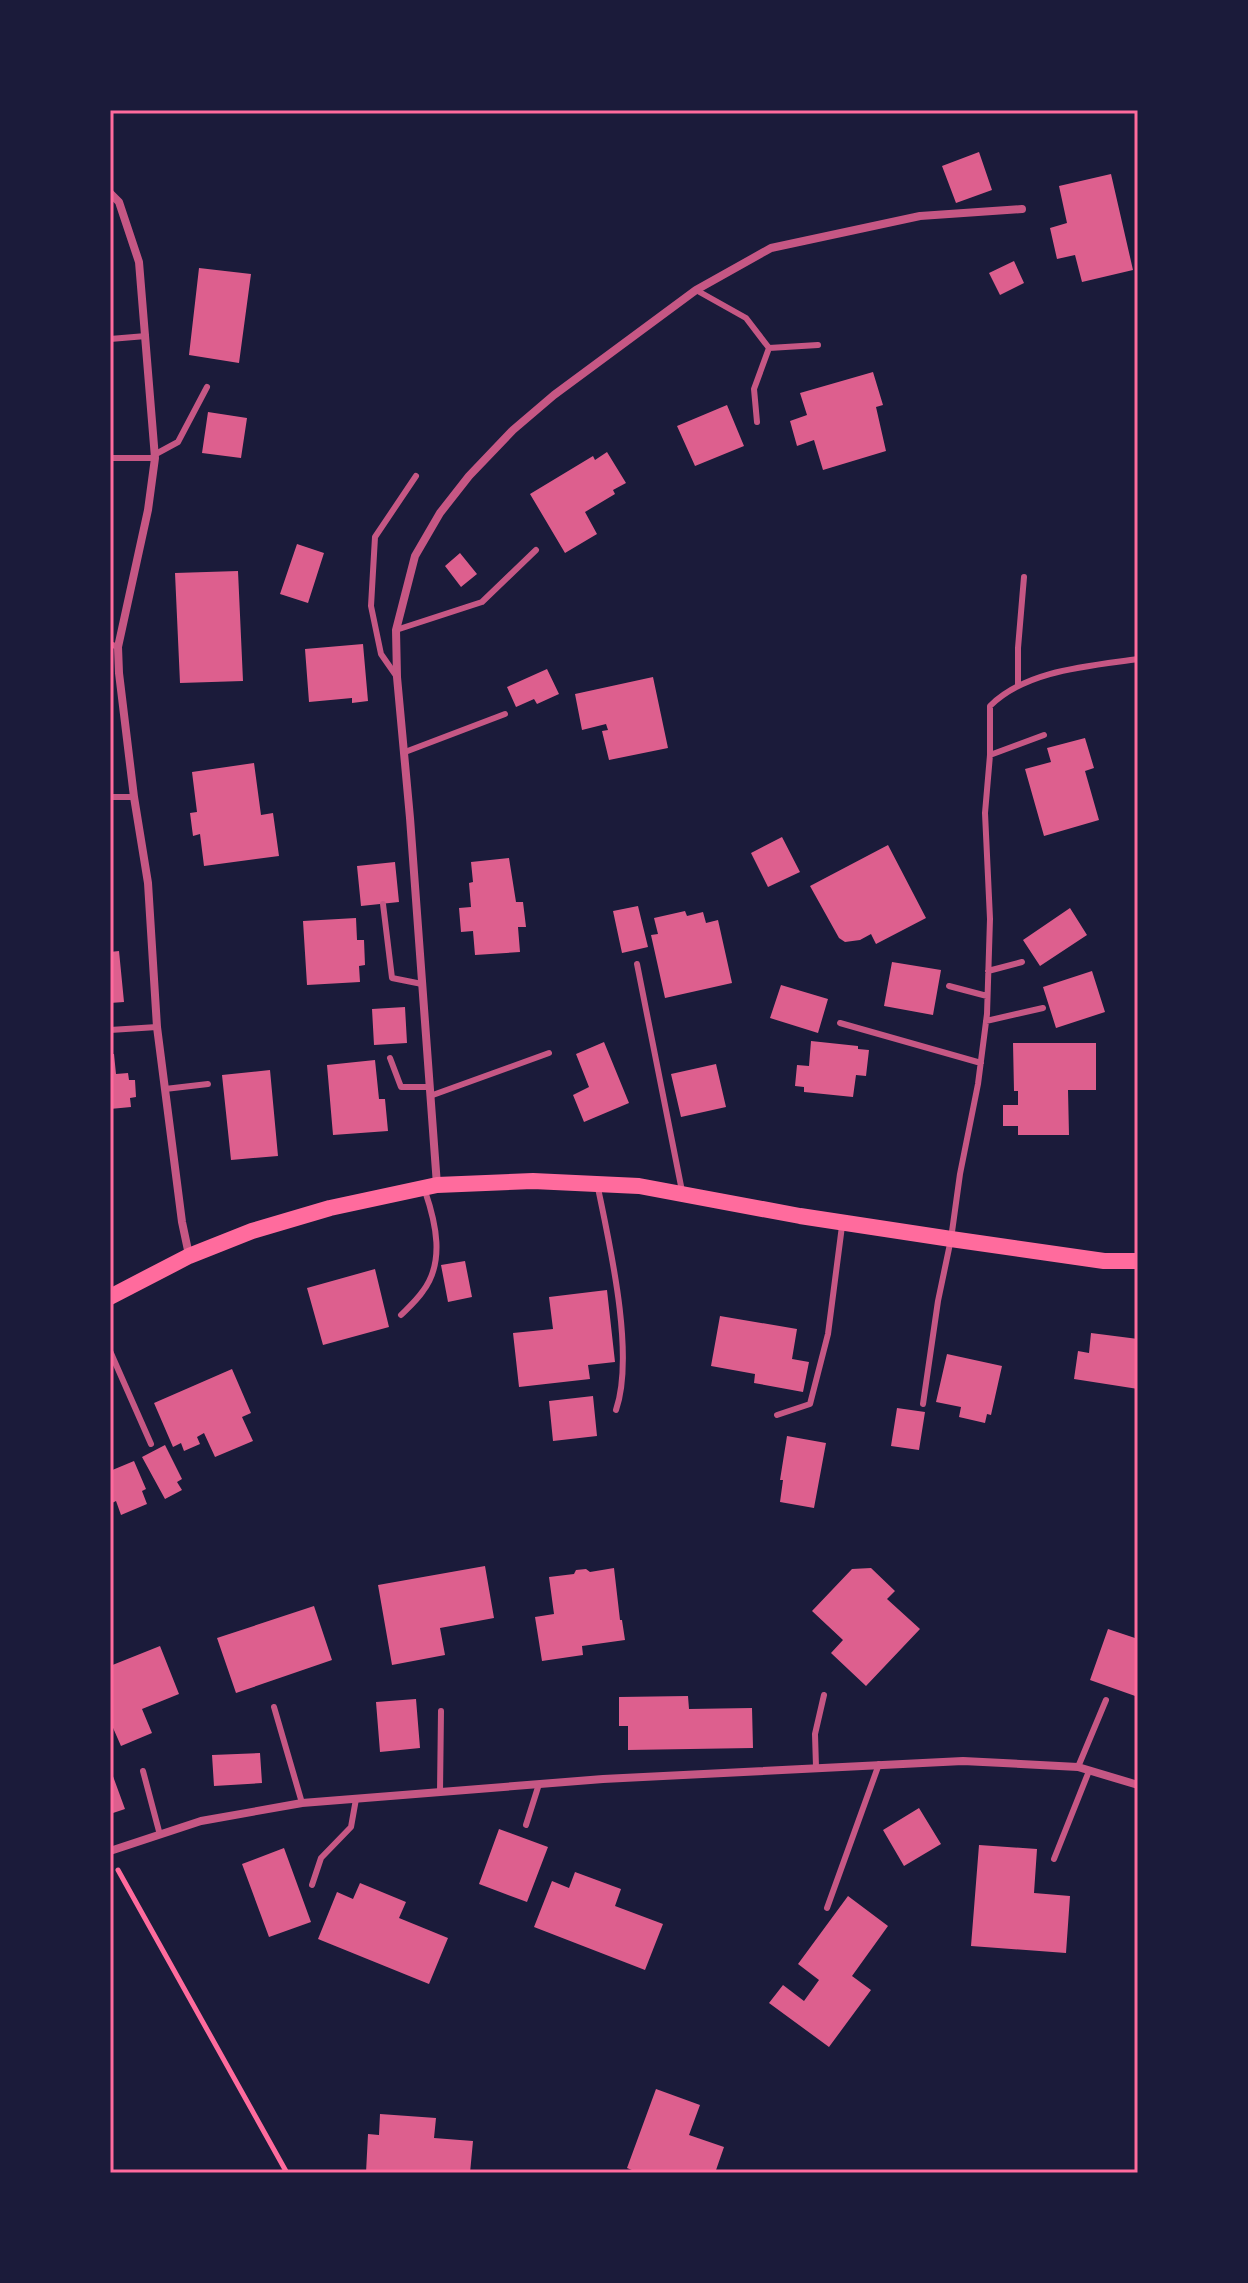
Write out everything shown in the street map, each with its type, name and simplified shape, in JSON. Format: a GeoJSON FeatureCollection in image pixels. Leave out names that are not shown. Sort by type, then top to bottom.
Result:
{"type":"FeatureCollection","features":[{"type":"Feature","properties":{"kind":"main road"},"geometry":{"type":"LineString","coordinates":[[110,1297],[189,1256],[252,1231],[330,1208],[430,1186],[533,1181],[639,1186],[951,1239],[1104,1261],[1138,1261]]}},
{"type":"Feature","properties":{"kind":"street"},"geometry":{"type":"LineString","coordinates":[[110,193],[119,202],[139,262],[154,457],[148,510],[114,646],[148,883],[157,1027],[189,1256]]}},
{"type":"Feature","properties":{"kind":"street"},"geometry":{"type":"LineString","coordinates":[[430,1186],[430,1091],[397,677],[396,630],[415,556],[440,513],[469,476],[513,430],[554,395],[696,290],[771,248],[920,216],[1022,209]]}},
{"type":"Feature","properties":{"kind":"street"},"geometry":{"type":"LineString","coordinates":[[110,1851],[201,1821],[302,1803],[539,1784],[963,1761],[1078,1767],[1138,1785]]}},
{"type":"Feature","properties":{"kind":"lane"},"geometry":{"type":"LineString","coordinates":[[696,290],[746,318],[769,348]]}},
{"type":"Feature","properties":{"kind":"lane"},"geometry":{"type":"LineString","coordinates":[[110,339],[146,336]]}},
{"type":"Feature","properties":{"kind":"lane"},"geometry":{"type":"LineString","coordinates":[[769,348],[818,345]]}},
{"type":"Feature","properties":{"kind":"lane"},"geometry":{"type":"LineString","coordinates":[[757,422],[754,389],[769,348]]}},
{"type":"Feature","properties":{"kind":"lane"},"geometry":{"type":"LineString","coordinates":[[110,458],[154,457],[178,442],[207,387]]}},
{"type":"Feature","properties":{"kind":"lane"},"geometry":{"type":"LineString","coordinates":[[397,677],[381,654],[371,606],[375,537],[416,476]]}},
{"type":"Feature","properties":{"kind":"lane"},"geometry":{"type":"LineString","coordinates":[[396,630],[482,602],[536,550]]}},
{"type":"Feature","properties":{"kind":"lane"},"geometry":{"type":"LineString","coordinates":[[1018,684],[1024,577]]}},
{"type":"Feature","properties":{"kind":"lane"},"geometry":{"type":"LineString","coordinates":[[923,1404],[986,1021],[990,919],[985,813],[990,706],[1018,684],[1138,659]]}},
{"type":"Feature","properties":{"kind":"lane"},"geometry":{"type":"LineString","coordinates":[[405,752],[505,714]]}},
{"type":"Feature","properties":{"kind":"lane"},"geometry":{"type":"LineString","coordinates":[[990,755],[1044,735]]}},
{"type":"Feature","properties":{"kind":"lane"},"geometry":{"type":"LineString","coordinates":[[110,797],[134,797]]}},
{"type":"Feature","properties":{"kind":"lane"},"geometry":{"type":"LineString","coordinates":[[383,904],[392,978],[422,984]]}},
{"type":"Feature","properties":{"kind":"lane"},"geometry":{"type":"LineString","coordinates":[[988,971],[1022,962]]}},
{"type":"Feature","properties":{"kind":"lane"},"geometry":{"type":"LineString","coordinates":[[637,964],[682,1194]]}},
{"type":"Feature","properties":{"kind":"lane"},"geometry":{"type":"LineString","coordinates":[[949,986],[987,996]]}},
{"type":"Feature","properties":{"kind":"lane"},"geometry":{"type":"LineString","coordinates":[[986,1021],[1043,1008]]}},
{"type":"Feature","properties":{"kind":"lane"},"geometry":{"type":"LineString","coordinates":[[840,1023],[981,1063]]}},
{"type":"Feature","properties":{"kind":"lane"},"geometry":{"type":"LineString","coordinates":[[110,1030],[157,1027]]}},
{"type":"Feature","properties":{"kind":"lane"},"geometry":{"type":"LineString","coordinates":[[390,1058],[401,1087],[430,1091],[549,1053]]}},
{"type":"Feature","properties":{"kind":"lane"},"geometry":{"type":"LineString","coordinates":[[165,1089],[208,1084]]}},
{"type":"Feature","properties":{"kind":"lane"},"geometry":{"type":"LineString","coordinates":[[597,1184],[613,1259],[622,1347],[623,1390],[616,1410]]}},
{"type":"Feature","properties":{"kind":"lane"},"geometry":{"type":"LineString","coordinates":[[401,1315],[425,1289],[437,1257],[430,1186]]}},
{"type":"Feature","properties":{"kind":"lane"},"geometry":{"type":"LineString","coordinates":[[777,1415],[810,1404],[828,1334],[843,1222]]}},
{"type":"Feature","properties":{"kind":"lane"},"geometry":{"type":"LineString","coordinates":[[110,1351],[151,1444]]}},
{"type":"Feature","properties":{"kind":"lane"},"geometry":{"type":"LineString","coordinates":[[816,1767],[815,1734],[824,1695]]}},
{"type":"Feature","properties":{"kind":"lane"},"geometry":{"type":"LineString","coordinates":[[1078,1767],[1106,1700]]}},
{"type":"Feature","properties":{"kind":"lane"},"geometry":{"type":"LineString","coordinates":[[274,1707],[302,1803]]}},
{"type":"Feature","properties":{"kind":"lane"},"geometry":{"type":"LineString","coordinates":[[440,1792],[441,1711]]}},
{"type":"Feature","properties":{"kind":"lane"},"geometry":{"type":"LineString","coordinates":[[827,1908],[879,1764]]}},
{"type":"Feature","properties":{"kind":"lane"},"geometry":{"type":"LineString","coordinates":[[143,1771],[160,1835]]}},
{"type":"Feature","properties":{"kind":"lane"},"geometry":{"type":"LineString","coordinates":[[1054,1859],[1089,1771]]}},
{"type":"Feature","properties":{"kind":"lane"},"geometry":{"type":"LineString","coordinates":[[526,1825],[539,1784]]}},
{"type":"Feature","properties":{"kind":"lane"},"geometry":{"type":"LineString","coordinates":[[312,1885],[321,1858],[351,1827],[356,1799]]}},
{"type":"Feature","properties":{"kind":"path"},"geometry":{"type":"LineString","coordinates":[[118,1869],[287,2173]]}},
{"type":"Feature","properties":{"kind":"building"},"geometry":{"type":"Polygon","coordinates":[[[979,152],[992,190],[956,203],[942,166],[979,152]]]}},
{"type":"Feature","properties":{"kind":"building"},"geometry":{"type":"Polygon","coordinates":[[[1111,174],[1133,270],[1082,282],[1075,255],[1057,259],[1050,228],[1067,223],[1059,186],[1111,174]]]}},
{"type":"Feature","properties":{"kind":"building"},"geometry":{"type":"Polygon","coordinates":[[[1014,261],[1024,283],[1000,295],[989,273],[1014,261]]]}},
{"type":"Feature","properties":{"kind":"building"},"geometry":{"type":"Polygon","coordinates":[[[199,268],[251,274],[239,363],[189,355],[199,268]]]}},
{"type":"Feature","properties":{"kind":"building"},"geometry":{"type":"Polygon","coordinates":[[[873,372],[883,405],[876,407],[886,451],[823,470],[814,440],[797,446],[790,421],[807,415],[800,393],[873,372]]]}},
{"type":"Feature","properties":{"kind":"building"},"geometry":{"type":"Polygon","coordinates":[[[727,405],[744,446],[695,466],[677,426],[727,405]]]}},
{"type":"Feature","properties":{"kind":"building"},"geometry":{"type":"Polygon","coordinates":[[[208,412],[247,418],[241,458],[202,453],[208,412]]]}},
{"type":"Feature","properties":{"kind":"building"},"geometry":{"type":"Polygon","coordinates":[[[607,452],[626,483],[613,490],[615,494],[585,512],[597,534],[565,553],[530,494],[593,456],[595,460],[607,452]]]}},
{"type":"Feature","properties":{"kind":"building"},"geometry":{"type":"Polygon","coordinates":[[[297,544],[324,553],[308,603],[280,594],[297,544]]]}},
{"type":"Feature","properties":{"kind":"building"},"geometry":{"type":"Polygon","coordinates":[[[460,553],[477,574],[461,587],[445,566],[460,553]]]}},
{"type":"Feature","properties":{"kind":"building"},"geometry":{"type":"Polygon","coordinates":[[[238,571],[243,681],[180,683],[175,573],[238,571]]]}},
{"type":"Feature","properties":{"kind":"building"},"geometry":{"type":"Polygon","coordinates":[[[363,644],[368,701],[352,703],[352,698],[309,702],[305,649],[363,644]]]}},
{"type":"Feature","properties":{"kind":"building"},"geometry":{"type":"Polygon","coordinates":[[[547,669],[559,694],[537,704],[534,699],[516,707],[507,687],[547,669]]]}},
{"type":"Feature","properties":{"kind":"building"},"geometry":{"type":"Polygon","coordinates":[[[653,677],[668,748],[609,760],[602,731],[608,730],[606,724],[582,730],[575,694],[653,677]]]}},
{"type":"Feature","properties":{"kind":"building"},"geometry":{"type":"Polygon","coordinates":[[[1085,738],[1094,768],[1085,771],[1099,820],[1044,836],[1025,769],[1051,762],[1047,748],[1085,738]]]}},
{"type":"Feature","properties":{"kind":"building"},"geometry":{"type":"Polygon","coordinates":[[[254,763],[261,815],[273,813],[279,856],[204,866],[200,834],[193,836],[190,813],[197,812],[192,772],[254,763]]]}},
{"type":"Feature","properties":{"kind":"building"},"geometry":{"type":"Polygon","coordinates":[[[782,837],[800,872],[768,887],[751,853],[782,837]]]}},
{"type":"Feature","properties":{"kind":"building"},"geometry":{"type":"Polygon","coordinates":[[[888,845],[926,918],[876,944],[871,934],[860,940],[845,942],[839,938],[810,886],[888,845]]]}},
{"type":"Feature","properties":{"kind":"building"},"geometry":{"type":"Polygon","coordinates":[[[509,858],[516,902],[523,902],[526,927],[518,927],[520,952],[475,955],[473,931],[461,932],[459,908],[471,907],[471,862],[509,858]]]}},
{"type":"Feature","properties":{"kind":"building"},"geometry":{"type":"Polygon","coordinates":[[[395,862],[399,902],[361,906],[357,866],[395,862]]]}},
{"type":"Feature","properties":{"kind":"building"},"geometry":{"type":"Polygon","coordinates":[[[638,906],[648,947],[622,953],[613,911],[638,906]]]}},
{"type":"Feature","properties":{"kind":"building"},"geometry":{"type":"Polygon","coordinates":[[[1070,908],[1087,935],[1040,966],[1023,940],[1070,908]]]}},
{"type":"Feature","properties":{"kind":"building"},"geometry":{"type":"Polygon","coordinates":[[[685,911],[687,916],[703,912],[706,923],[718,920],[732,983],[665,998],[651,935],[658,934],[654,918],[685,911]]]}},
{"type":"Feature","properties":{"kind":"building"},"geometry":{"type":"Polygon","coordinates":[[[356,918],[357,940],[364,940],[365,965],[359,966],[360,982],[307,985],[303,921],[356,918]]]}},
{"type":"Feature","properties":{"kind":"building"},"geometry":{"type":"Polygon","coordinates":[[[119,951],[124,1002],[110,1003],[110,952],[119,951]]]}},
{"type":"Feature","properties":{"kind":"building"},"geometry":{"type":"Polygon","coordinates":[[[892,962],[941,970],[933,1015],[884,1006],[892,962]]]}},
{"type":"Feature","properties":{"kind":"building"},"geometry":{"type":"Polygon","coordinates":[[[1092,971],[1105,1012],[1056,1028],[1043,987],[1092,971]]]}},
{"type":"Feature","properties":{"kind":"building"},"geometry":{"type":"Polygon","coordinates":[[[781,985],[828,999],[818,1033],[770,1018],[781,985]]]}},
{"type":"Feature","properties":{"kind":"building"},"geometry":{"type":"Polygon","coordinates":[[[405,1007],[407,1043],[374,1045],[372,1009],[405,1007]]]}},
{"type":"Feature","properties":{"kind":"building"},"geometry":{"type":"Polygon","coordinates":[[[811,1041],[869,1050],[866,1076],[856,1075],[853,1097],[804,1092],[804,1087],[795,1086],[797,1065],[809,1066],[811,1041]]]}},
{"type":"Feature","properties":{"kind":"building"},"geometry":{"type":"Polygon","coordinates":[[[604,1042],[629,1103],[584,1122],[573,1095],[589,1087],[576,1054],[604,1042]]]}},
{"type":"Feature","properties":{"kind":"building"},"geometry":{"type":"Polygon","coordinates":[[[1013,1043],[1096,1043],[1096,1090],[1068,1090],[1069,1135],[1018,1135],[1018,1126],[1003,1126],[1003,1105],[1018,1105],[1018,1091],[1014,1091],[1013,1043]]]}},
{"type":"Feature","properties":{"kind":"building"},"geometry":{"type":"Polygon","coordinates":[[[110,1054],[114,1054],[116,1074],[128,1073],[129,1080],[135,1080],[136,1097],[130,1098],[131,1107],[110,1109],[110,1054]]]}},
{"type":"Feature","properties":{"kind":"building"},"geometry":{"type":"Polygon","coordinates":[[[375,1060],[379,1099],[385,1099],[388,1131],[333,1135],[327,1065],[375,1060]]]}},
{"type":"Feature","properties":{"kind":"building"},"geometry":{"type":"Polygon","coordinates":[[[716,1064],[726,1107],[681,1117],[671,1074],[716,1064]]]}},
{"type":"Feature","properties":{"kind":"building"},"geometry":{"type":"Polygon","coordinates":[[[270,1070],[278,1156],[231,1160],[222,1075],[270,1070]]]}},
{"type":"Feature","properties":{"kind":"building"},"geometry":{"type":"Polygon","coordinates":[[[465,1261],[472,1297],[448,1302],[441,1265],[465,1261]]]}},
{"type":"Feature","properties":{"kind":"building"},"geometry":{"type":"Polygon","coordinates":[[[375,1269],[389,1327],[323,1345],[307,1288],[375,1269]]]}},
{"type":"Feature","properties":{"kind":"building"},"geometry":{"type":"Polygon","coordinates":[[[607,1290],[615,1362],[588,1365],[590,1379],[519,1387],[513,1333],[553,1329],[549,1297],[607,1290]]]}},
{"type":"Feature","properties":{"kind":"building"},"geometry":{"type":"Polygon","coordinates":[[[720,1316],[797,1329],[792,1359],[809,1362],[803,1392],[754,1383],[755,1374],[711,1366],[720,1316]]]}},
{"type":"Feature","properties":{"kind":"building"},"geometry":{"type":"Polygon","coordinates":[[[1091,1333],[1138,1339],[1138,1389],[1074,1379],[1078,1351],[1089,1353],[1091,1333]]]}},
{"type":"Feature","properties":{"kind":"building"},"geometry":{"type":"Polygon","coordinates":[[[947,1354],[1002,1366],[991,1415],[987,1414],[985,1423],[959,1417],[961,1407],[936,1402],[947,1354]]]}},
{"type":"Feature","properties":{"kind":"building"},"geometry":{"type":"Polygon","coordinates":[[[232,1369],[251,1413],[242,1417],[253,1441],[215,1457],[204,1433],[197,1437],[200,1444],[184,1451],[181,1443],[173,1447],[154,1403],[232,1369]]]}},
{"type":"Feature","properties":{"kind":"building"},"geometry":{"type":"Polygon","coordinates":[[[593,1396],[597,1436],[553,1441],[549,1401],[593,1396]]]}},
{"type":"Feature","properties":{"kind":"building"},"geometry":{"type":"Polygon","coordinates":[[[897,1408],[925,1412],[919,1450],[891,1446],[897,1408]]]}},
{"type":"Feature","properties":{"kind":"building"},"geometry":{"type":"Polygon","coordinates":[[[787,1436],[826,1443],[814,1508],[780,1502],[787,1436]]]}},
{"type":"Feature","properties":{"kind":"building"},"geometry":{"type":"Polygon","coordinates":[[[165,1445],[182,1479],[177,1482],[182,1490],[165,1499],[142,1457],[165,1445]]]}},
{"type":"Feature","properties":{"kind":"building"},"geometry":{"type":"Polygon","coordinates":[[[134,1461],[146,1489],[142,1491],[147,1504],[121,1515],[116,1501],[110,1504],[110,1471],[134,1461]]]}},
{"type":"Feature","properties":{"kind":"building"},"geometry":{"type":"Polygon","coordinates":[[[485,1566],[494,1618],[440,1628],[445,1655],[392,1665],[378,1585],[485,1566]]]}},
{"type":"Feature","properties":{"kind":"building"},"geometry":{"type":"Polygon","coordinates":[[[614,1568],[625,1640],[582,1646],[583,1655],[542,1661],[535,1617],[554,1614],[549,1577],[574,1574],[576,1570],[586,1569],[590,1572],[614,1568]]]}},
{"type":"Feature","properties":{"kind":"building"},"geometry":{"type":"Polygon","coordinates":[[[871,1568],[895,1591],[887,1599],[920,1629],[866,1686],[831,1653],[843,1640],[812,1611],[852,1569],[871,1568]]]}},
{"type":"Feature","properties":{"kind":"building"},"geometry":{"type":"Polygon","coordinates":[[[314,1606],[332,1660],[236,1693],[217,1638],[314,1606]]]}},
{"type":"Feature","properties":{"kind":"building"},"geometry":{"type":"Polygon","coordinates":[[[1108,1629],[1138,1639],[1138,1697],[1090,1680],[1108,1629]]]}},
{"type":"Feature","properties":{"kind":"building"},"geometry":{"type":"Polygon","coordinates":[[[160,1646],[179,1694],[142,1709],[152,1733],[121,1746],[110,1721],[110,1666],[160,1646]]]}},
{"type":"Feature","properties":{"kind":"building"},"geometry":{"type":"Polygon","coordinates":[[[688,1696],[689,1709],[752,1708],[753,1748],[628,1750],[628,1726],[619,1726],[619,1697],[688,1696]]]}},
{"type":"Feature","properties":{"kind":"building"},"geometry":{"type":"Polygon","coordinates":[[[416,1699],[420,1748],[380,1752],[376,1702],[416,1699]]]}},
{"type":"Feature","properties":{"kind":"building"},"geometry":{"type":"Polygon","coordinates":[[[260,1753],[262,1783],[214,1786],[212,1755],[260,1753]]]}},
{"type":"Feature","properties":{"kind":"building"},"geometry":{"type":"Polygon","coordinates":[[[110,1768],[125,1809],[110,1814],[110,1768]]]}},
{"type":"Feature","properties":{"kind":"building"},"geometry":{"type":"Polygon","coordinates":[[[919,1808],[941,1844],[904,1866],[883,1830],[919,1808]]]}},
{"type":"Feature","properties":{"kind":"building"},"geometry":{"type":"Polygon","coordinates":[[[499,1829],[548,1847],[527,1902],[479,1884],[499,1829]]]}},
{"type":"Feature","properties":{"kind":"building"},"geometry":{"type":"Polygon","coordinates":[[[979,1845],[1037,1849],[1034,1893],[1070,1896],[1066,1953],[971,1946],[979,1845]]]}},
{"type":"Feature","properties":{"kind":"building"},"geometry":{"type":"Polygon","coordinates":[[[284,1848],[311,1922],[269,1937],[242,1864],[284,1848]]]}},
{"type":"Feature","properties":{"kind":"building"},"geometry":{"type":"Polygon","coordinates":[[[575,1872],[621,1889],[615,1906],[663,1924],[645,1970],[534,1927],[552,1881],[569,1888],[575,1872]]]}},
{"type":"Feature","properties":{"kind":"building"},"geometry":{"type":"Polygon","coordinates":[[[360,1883],[406,1902],[399,1918],[448,1938],[429,1984],[318,1939],[337,1892],[353,1899],[360,1883]]]}},
{"type":"Feature","properties":{"kind":"building"},"geometry":{"type":"Polygon","coordinates":[[[848,1896],[888,1926],[852,1976],[871,1990],[829,2047],[769,2003],[783,1985],[804,2001],[819,1980],[798,1964],[848,1896]]]}},
{"type":"Feature","properties":{"kind":"building"},"geometry":{"type":"Polygon","coordinates":[[[656,2089],[700,2105],[689,2135],[724,2147],[715,2173],[639,2173],[627,2168],[656,2089]]]}},
{"type":"Feature","properties":{"kind":"building"},"geometry":{"type":"Polygon","coordinates":[[[380,2114],[436,2118],[434,2138],[473,2141],[470,2173],[366,2173],[368,2134],[379,2135],[380,2114]]]}}]}
